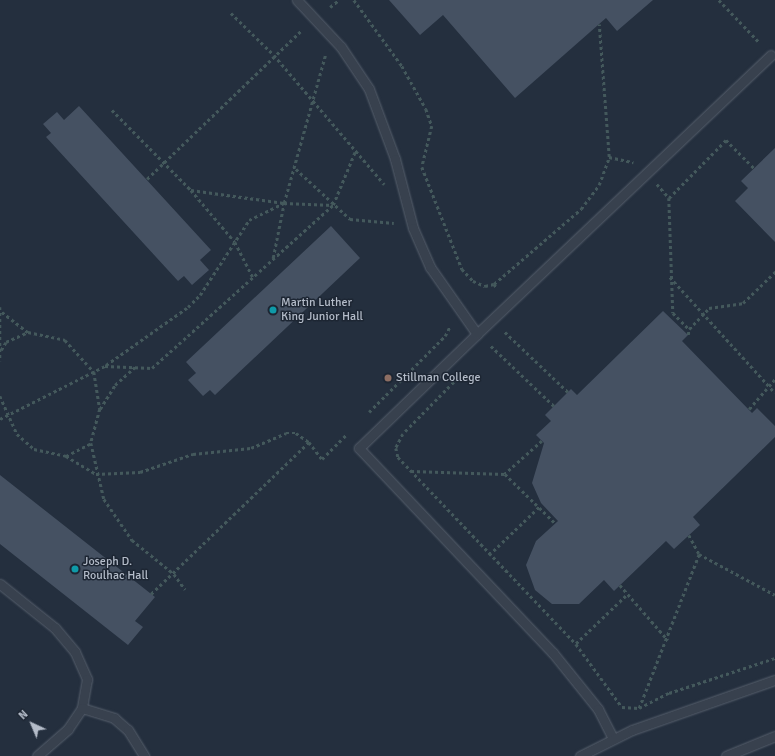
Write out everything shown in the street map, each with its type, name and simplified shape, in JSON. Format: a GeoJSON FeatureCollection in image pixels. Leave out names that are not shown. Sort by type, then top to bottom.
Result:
{"type":"FeatureCollection","features":[{"type":"Feature","properties":{"kind":"lane"},"geometry":{"type":"LineString","coordinates":[[297,0],[330,35],[369,89],[395,159],[413,228],[430,267],[477,334]]}},
{"type":"Feature","properties":{"kind":"lane"},"geometry":{"type":"LineString","coordinates":[[613,738],[598,709],[553,654],[359,448],[771,54]]}},
{"type":"Feature","properties":{"kind":"lane"},"geometry":{"type":"LineString","coordinates":[[0,584],[55,628],[75,652],[86,679],[82,708],[68,729],[37,756]]}},
{"type":"Feature","properties":{"kind":"lane"},"geometry":{"type":"LineString","coordinates":[[580,756],[613,738],[701,703],[775,680]]}},
{"type":"Feature","properties":{"kind":"lane"},"geometry":{"type":"LineString","coordinates":[[82,708],[114,718],[128,730],[144,756]]}},
{"type":"Feature","properties":{"kind":"lane"},"geometry":{"type":"LineString","coordinates":[[726,756],[775,736]]}},
{"type":"Feature","properties":{"kind":"path"},"geometry":{"type":"LineString","coordinates":[[330,7],[339,0]]}},
{"type":"Feature","properties":{"kind":"path"},"geometry":{"type":"LineString","coordinates":[[354,0],[402,66],[426,109],[432,126],[422,166],[462,270],[473,281],[485,286],[494,284],[581,209],[599,185],[609,157],[599,24]]}},
{"type":"Feature","properties":{"kind":"path"},"geometry":{"type":"LineString","coordinates":[[719,0],[771,54]]}},
{"type":"Feature","properties":{"kind":"path"},"geometry":{"type":"LineString","coordinates":[[231,13],[274,55],[313,105],[389,190]]}},
{"type":"Feature","properties":{"kind":"path"},"geometry":{"type":"LineString","coordinates":[[147,179],[164,165],[274,55],[309,25]]}},
{"type":"Feature","properties":{"kind":"path"},"geometry":{"type":"LineString","coordinates":[[273,258],[284,203],[296,169],[330,35]]}},
{"type":"Feature","properties":{"kind":"path"},"geometry":{"type":"LineString","coordinates":[[112,110],[164,165],[191,190],[235,242],[253,276]]}},
{"type":"Feature","properties":{"kind":"path"},"geometry":{"type":"LineString","coordinates":[[669,198],[726,140],[754,168]]}},
{"type":"Feature","properties":{"kind":"path"},"geometry":{"type":"LineString","coordinates":[[105,366],[152,368],[333,205],[355,152]]}},
{"type":"Feature","properties":{"kind":"path"},"geometry":{"type":"LineString","coordinates":[[609,157],[634,162]]}},
{"type":"Feature","properties":{"kind":"path"},"geometry":{"type":"LineString","coordinates":[[296,169],[333,205],[350,219],[396,223]]}},
{"type":"Feature","properties":{"kind":"path"},"geometry":{"type":"LineString","coordinates":[[654,181],[669,198],[670,276],[673,313],[689,329]]}},
{"type":"Feature","properties":{"kind":"path"},"geometry":{"type":"LineString","coordinates":[[652,190],[657,185]]}},
{"type":"Feature","properties":{"kind":"path"},"geometry":{"type":"LineString","coordinates":[[191,190],[284,203],[333,205]]}},
{"type":"Feature","properties":{"kind":"path"},"geometry":{"type":"LineString","coordinates":[[0,419],[105,366],[188,307],[200,295],[250,220],[284,203]]}},
{"type":"Feature","properties":{"kind":"path"},"geometry":{"type":"LineString","coordinates":[[688,334],[689,329],[709,308],[743,303],[775,272]]}},
{"type":"Feature","properties":{"kind":"path"},"geometry":{"type":"LineString","coordinates":[[670,276],[775,393]]}},
{"type":"Feature","properties":{"kind":"path"},"geometry":{"type":"LineString","coordinates":[[494,284],[497,288]]}},
{"type":"Feature","properties":{"kind":"path"},"geometry":{"type":"LineString","coordinates":[[0,307],[2,312],[0,360]]}},
{"type":"Feature","properties":{"kind":"path"},"geometry":{"type":"LineString","coordinates":[[2,312],[28,332],[65,340],[94,372],[100,409]]}},
{"type":"Feature","properties":{"kind":"path"},"geometry":{"type":"LineString","coordinates":[[367,414],[445,336],[449,322]]}},
{"type":"Feature","properties":{"kind":"path"},"geometry":{"type":"LineString","coordinates":[[500,336],[510,327]]}},
{"type":"Feature","properties":{"kind":"path"},"geometry":{"type":"LineString","coordinates":[[1,351],[6,342],[28,332]]}},
{"type":"Feature","properties":{"kind":"path"},"geometry":{"type":"LineString","coordinates":[[505,332],[568,392]]}},
{"type":"Feature","properties":{"kind":"path"},"geometry":{"type":"LineString","coordinates":[[485,351],[496,341]]}},
{"type":"Feature","properties":{"kind":"path"},"geometry":{"type":"LineString","coordinates":[[491,346],[554,406]]}},
{"type":"Feature","properties":{"kind":"path"},"geometry":{"type":"LineString","coordinates":[[135,367],[115,385],[100,409],[91,443],[96,474],[104,499],[132,540],[174,574],[185,589]]}},
{"type":"Feature","properties":{"kind":"path"},"geometry":{"type":"LineString","coordinates":[[463,373],[403,434],[396,448],[398,457],[489,555],[576,644],[622,707],[639,708],[669,693],[775,658]]}},
{"type":"Feature","properties":{"kind":"path"},"geometry":{"type":"LineString","coordinates":[[749,410],[775,379]]}},
{"type":"Feature","properties":{"kind":"path"},"geometry":{"type":"LineString","coordinates":[[0,396],[7,416],[17,434],[34,449],[66,456],[96,474],[140,472],[193,454],[251,448],[286,433],[296,433],[309,442],[322,459],[350,431]]}},
{"type":"Feature","properties":{"kind":"path"},"geometry":{"type":"LineString","coordinates":[[505,474],[542,441]]}},
{"type":"Feature","properties":{"kind":"path"},"geometry":{"type":"LineString","coordinates":[[151,594],[174,574],[309,442]]}},
{"type":"Feature","properties":{"kind":"path"},"geometry":{"type":"LineString","coordinates":[[66,456],[91,443]]}},
{"type":"Feature","properties":{"kind":"path"},"geometry":{"type":"LineString","coordinates":[[411,471],[505,474],[540,506],[555,523]]}},
{"type":"Feature","properties":{"kind":"path"},"geometry":{"type":"LineString","coordinates":[[489,555],[540,506]]}},
{"type":"Feature","properties":{"kind":"path"},"geometry":{"type":"LineString","coordinates":[[690,535],[700,554],[775,595]]}},
{"type":"Feature","properties":{"kind":"path"},"geometry":{"type":"LineString","coordinates":[[638,712],[668,640],[700,554]]}},
{"type":"Feature","properties":{"kind":"path"},"geometry":{"type":"LineString","coordinates":[[620,585],[626,596],[668,640]]}},
{"type":"Feature","properties":{"kind":"path"},"geometry":{"type":"LineString","coordinates":[[576,644],[626,596]]}},
{"type":"Feature","properties":{"kind":"building"},"geometry":{"type":"Polygon","coordinates":[[[389,0],[653,0],[617,31],[606,18],[515,98],[443,15],[420,35],[389,0]]]}},
{"type":"Feature","properties":{"kind":"building"},"geometry":{"type":"Polygon","coordinates":[[[79,106],[211,250],[200,260],[209,270],[192,285],[184,276],[178,281],[46,137],[51,133],[43,124],[57,112],[64,120],[79,106]]]}},
{"type":"Feature","properties":{"kind":"building"},"geometry":{"type":"Polygon","coordinates":[[[775,148],[775,242],[735,201],[748,188],[741,181],[775,148]]]}},
{"type":"Feature","properties":{"kind":"building","name":"Martin Luther King Junior Hall"},"geometry":{"type":"Polygon","coordinates":[[[331,226],[360,258],[215,395],[210,390],[203,396],[188,380],[196,373],[186,362],[331,226]]]}},
{"type":"Feature","properties":{"kind":"building"},"geometry":{"type":"Polygon","coordinates":[[[663,311],[688,335],[682,341],[752,413],[757,408],[775,426],[775,437],[693,517],[700,525],[674,549],[666,541],[614,591],[604,580],[579,604],[552,604],[535,590],[526,565],[536,541],[558,521],[541,503],[532,483],[544,443],[536,435],[551,421],[545,415],[571,389],[577,395],[663,311]]]}},
{"type":"Feature","properties":{"kind":"building","name":"Joseph D. Roulhac Hall"},"geometry":{"type":"Polygon","coordinates":[[[0,475],[155,597],[135,621],[143,627],[128,645],[0,544],[0,475]]]}},
{"type":"Feature","properties":{"kind":"place","name":"Martin Luther King Junior Hall"},"geometry":{"type":"Point","coordinates":[273,310]}},
{"type":"Feature","properties":{"kind":"place","name":"Stillman College"},"geometry":{"type":"Point","coordinates":[388,378]}},
{"type":"Feature","properties":{"kind":"place","name":"Joseph D. Roulhac Hall"},"geometry":{"type":"Point","coordinates":[75,569]}}]}
